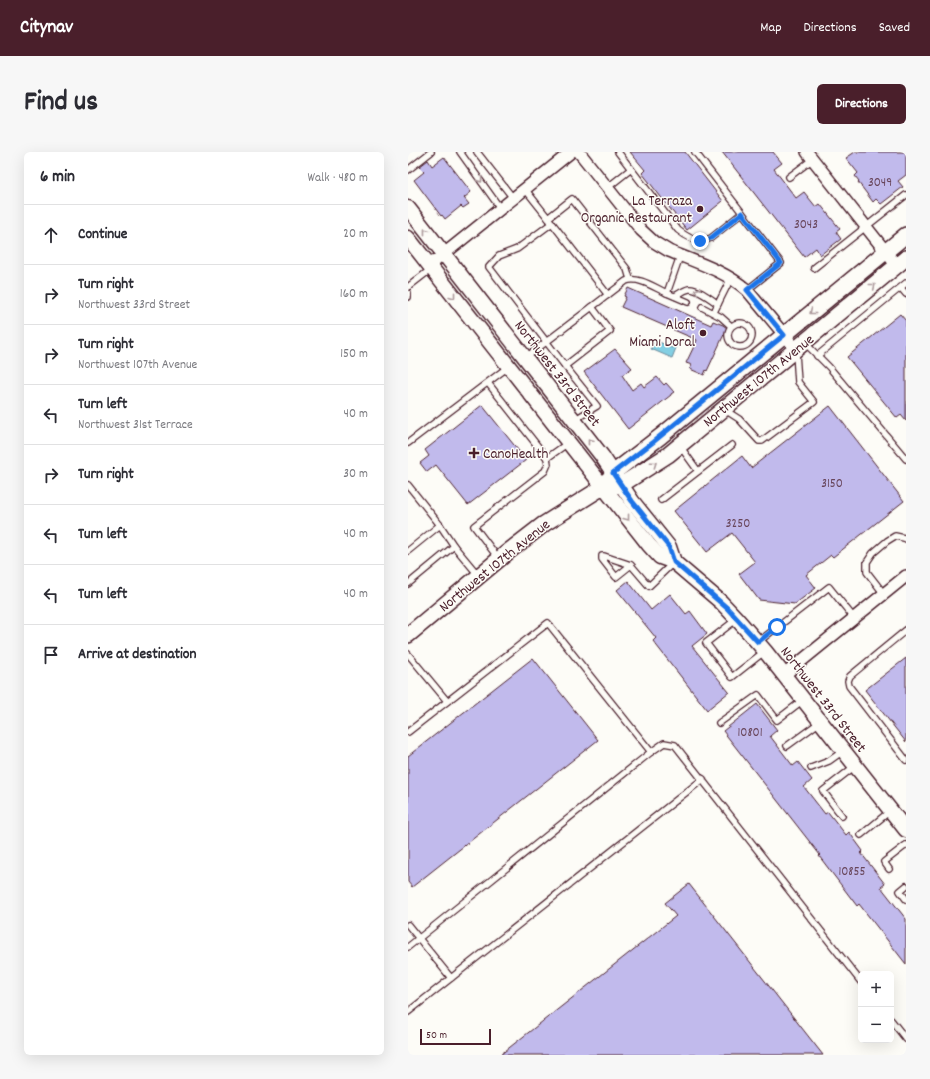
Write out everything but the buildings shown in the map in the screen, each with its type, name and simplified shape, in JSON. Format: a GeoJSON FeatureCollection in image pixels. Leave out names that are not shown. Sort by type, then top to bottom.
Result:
{"type":"FeatureCollection","features":[{"type":"Feature","properties":{"kind":"main road","name":"Northwest 107th Avenue"},"geometry":{"type":"LineString","coordinates":[[408,635],[544,524],[603,487],[613,473],[906,235]]}},
{"type":"Feature","properties":{"kind":"main road","name":"Northwest 107th Avenue"},"geometry":{"type":"LineString","coordinates":[[603,487],[621,485],[655,464],[724,409],[901,262]]}},
{"type":"Feature","properties":{"kind":"street"},"geometry":{"type":"LineString","coordinates":[[578,152],[646,235],[661,247],[731,278],[747,290],[796,349]]}},
{"type":"Feature","properties":{"kind":"street"},"geometry":{"type":"LineString","coordinates":[[431,267],[444,254],[525,189],[565,154]]}},
{"type":"Feature","properties":{"kind":"street"},"geometry":{"type":"LineString","coordinates":[[810,156],[885,252],[901,262]]}},
{"type":"Feature","properties":{"kind":"street","name":"Northwest 33rd Street"},"geometry":{"type":"LineString","coordinates":[[408,208],[602,456],[621,485],[669,547],[674,562]]}},
{"type":"Feature","properties":{"kind":"street","name":"Northwest 33rd Street"},"geometry":{"type":"LineString","coordinates":[[408,238],[508,367],[657,554],[660,557],[674,562],[721,602],[737,619],[804,700],[906,830]]}},
{"type":"Feature","properties":{"kind":"street"},"geometry":{"type":"LineString","coordinates":[[784,676],[906,577]]}},
{"type":"Feature","properties":{"kind":"lane"},"geometry":{"type":"LineString","coordinates":[[408,170],[431,152]]}},
{"type":"Feature","properties":{"kind":"lane"},"geometry":{"type":"LineString","coordinates":[[460,152],[500,208]]}},
{"type":"Feature","properties":{"kind":"lane"},"geometry":{"type":"LineString","coordinates":[[477,152],[513,198]]}},
{"type":"Feature","properties":{"kind":"lane"},"geometry":{"type":"LineString","coordinates":[[618,152],[678,230],[691,239],[700,241],[711,238],[742,213]]}},
{"type":"Feature","properties":{"kind":"lane"},"geometry":{"type":"LineString","coordinates":[[695,152],[781,263],[747,290]]}},
{"type":"Feature","properties":{"kind":"lane"},"geometry":{"type":"LineString","coordinates":[[789,177],[810,156]]}},
{"type":"Feature","properties":{"kind":"lane"},"geometry":{"type":"LineString","coordinates":[[607,188],[631,169]]}},
{"type":"Feature","properties":{"kind":"lane"},"geometry":{"type":"LineString","coordinates":[[525,189],[608,295]]}},
{"type":"Feature","properties":{"kind":"lane"},"geometry":{"type":"LineString","coordinates":[[814,268],[906,195]]}},
{"type":"Feature","properties":{"kind":"lane"},"geometry":{"type":"LineString","coordinates":[[548,218],[572,199],[627,269],[630,279]]}},
{"type":"Feature","properties":{"kind":"lane"},"geometry":{"type":"LineString","coordinates":[[552,223],[517,249],[499,256],[489,267],[597,406],[574,420]]}},
{"type":"Feature","properties":{"kind":"lane"},"geometry":{"type":"LineString","coordinates":[[667,293],[680,256]]}},
{"type":"Feature","properties":{"kind":"lane"},"geometry":{"type":"LineString","coordinates":[[408,288],[431,267]]}},
{"type":"Feature","properties":{"kind":"lane"},"geometry":{"type":"LineString","coordinates":[[714,312],[731,278]]}},
{"type":"Feature","properties":{"kind":"lane"},"geometry":{"type":"LineString","coordinates":[[525,358],[630,279],[640,280],[688,302]]}},
{"type":"Feature","properties":{"kind":"lane"},"geometry":{"type":"LineString","coordinates":[[817,356],[906,283]]}},
{"type":"Feature","properties":{"kind":"lane"},"geometry":{"type":"LineString","coordinates":[[901,288],[906,294]]}},
{"type":"Feature","properties":{"kind":"lane"},"geometry":{"type":"LineString","coordinates":[[675,296],[691,289],[707,296],[718,304]]}},
{"type":"Feature","properties":{"kind":"lane"},"geometry":{"type":"LineString","coordinates":[[565,366],[610,331],[592,307]]}},
{"type":"Feature","properties":{"kind":"lane"},"geometry":{"type":"LineString","coordinates":[[702,307],[722,317],[731,326]]}},
{"type":"Feature","properties":{"kind":"lane"},"geometry":{"type":"LineString","coordinates":[[742,323],[748,326],[751,337],[747,344],[740,347],[732,344],[728,334],[731,326],[742,323]]}},
{"type":"Feature","properties":{"kind":"lane"},"geometry":{"type":"LineString","coordinates":[[724,409],[739,419],[759,441],[762,441],[814,402],[798,382],[796,349],[807,345],[829,367],[906,459]]}},
{"type":"Feature","properties":{"kind":"lane"},"geometry":{"type":"LineString","coordinates":[[408,443],[508,367]]}},
{"type":"Feature","properties":{"kind":"lane"},"geometry":{"type":"LineString","coordinates":[[488,383],[547,458],[548,464],[545,471],[474,526],[499,560]]}},
{"type":"Feature","properties":{"kind":"lane"},"geometry":{"type":"LineString","coordinates":[[547,458],[568,442]]}},
{"type":"Feature","properties":{"kind":"lane"},"geometry":{"type":"LineString","coordinates":[[679,445],[698,471]]}},
{"type":"Feature","properties":{"kind":"lane"},"geometry":{"type":"LineString","coordinates":[[661,500],[732,445]]}},
{"type":"Feature","properties":{"kind":"lane"},"geometry":{"type":"LineString","coordinates":[[408,485],[440,525],[454,546],[479,576]]}},
{"type":"Feature","properties":{"kind":"lane"},"geometry":{"type":"LineString","coordinates":[[408,551],[440,525]]}},
{"type":"Feature","properties":{"kind":"lane"},"geometry":{"type":"LineString","coordinates":[[884,594],[867,572],[867,562],[873,553],[895,536],[906,539]]}},
{"type":"Feature","properties":{"kind":"lane"},"geometry":{"type":"LineString","coordinates":[[408,584],[454,546]]}},
{"type":"Feature","properties":{"kind":"lane"},"geometry":{"type":"LineString","coordinates":[[631,565],[616,576],[602,559],[602,556],[631,565],[649,586],[674,562]]}},
{"type":"Feature","properties":{"kind":"lane"},"geometry":{"type":"LineString","coordinates":[[737,619],[706,643],[732,677],[761,647],[829,588],[854,618]]}},
{"type":"Feature","properties":{"kind":"lane"},"geometry":{"type":"LineString","coordinates":[[408,732],[548,623],[651,752]]}},
{"type":"Feature","properties":{"kind":"lane"},"geometry":{"type":"LineString","coordinates":[[906,630],[850,676],[848,681],[849,686],[906,760]]}},
{"type":"Feature","properties":{"kind":"lane"},"geometry":{"type":"LineString","coordinates":[[408,654],[447,702]]}},
{"type":"Feature","properties":{"kind":"lane"},"geometry":{"type":"LineString","coordinates":[[720,723],[758,695],[777,720],[804,700]]}},
{"type":"Feature","properties":{"kind":"lane"},"geometry":{"type":"LineString","coordinates":[[787,746],[820,722]]}},
{"type":"Feature","properties":{"kind":"lane"},"geometry":{"type":"LineString","coordinates":[[408,947],[664,743],[676,745],[858,978]]}},
{"type":"Feature","properties":{"kind":"lane"},"geometry":{"type":"LineString","coordinates":[[811,768],[829,761],[843,751]]}},
{"type":"Feature","properties":{"kind":"lane"},"geometry":{"type":"LineString","coordinates":[[842,816],[823,791],[855,766]]}},
{"type":"Feature","properties":{"kind":"lane"},"geometry":{"type":"LineString","coordinates":[[408,1012],[703,779]]}},
{"type":"Feature","properties":{"kind":"lane"},"geometry":{"type":"LineString","coordinates":[[861,834],[890,811]]}},
{"type":"Feature","properties":{"kind":"lane"},"geometry":{"type":"LineString","coordinates":[[889,869],[884,862],[906,846]]}},
{"type":"Feature","properties":{"kind":"lane"},"geometry":{"type":"LineString","coordinates":[[906,886],[900,891],[906,899]]}},
{"type":"Feature","properties":{"kind":"lane"},"geometry":{"type":"LineString","coordinates":[[408,925],[451,978]]}},
{"type":"Feature","properties":{"kind":"lane"},"geometry":{"type":"LineString","coordinates":[[894,1024],[906,1039]]}},
{"type":"Feature","properties":{"kind":"water"},"geometry":{"type":"Polygon","coordinates":[[[655,340],[672,348],[673,346],[676,348],[672,358],[651,349],[655,340]]]}},
{"type":"Feature","properties":{"kind":"place","name":"La Terraza Organic Restaurant"},"geometry":{"type":"Point","coordinates":[700,209]}},
{"type":"Feature","properties":{"kind":"place","name":"Aloft Miami Doral"},"geometry":{"type":"Point","coordinates":[703,333]}},
{"type":"Feature","properties":{"kind":"place","name":"CanoHealth"},"geometry":{"type":"Point","coordinates":[474,453]}},
{"type":"Feature","properties":{"kind":"route"},"geometry":{"type":"LineString","coordinates":[[700,241],[711,238],[742,213],[781,263],[747,290],[784,335],[613,473],[632,501],[669,547],[674,562],[727,608],[758,642],[777,627]]}}]}
